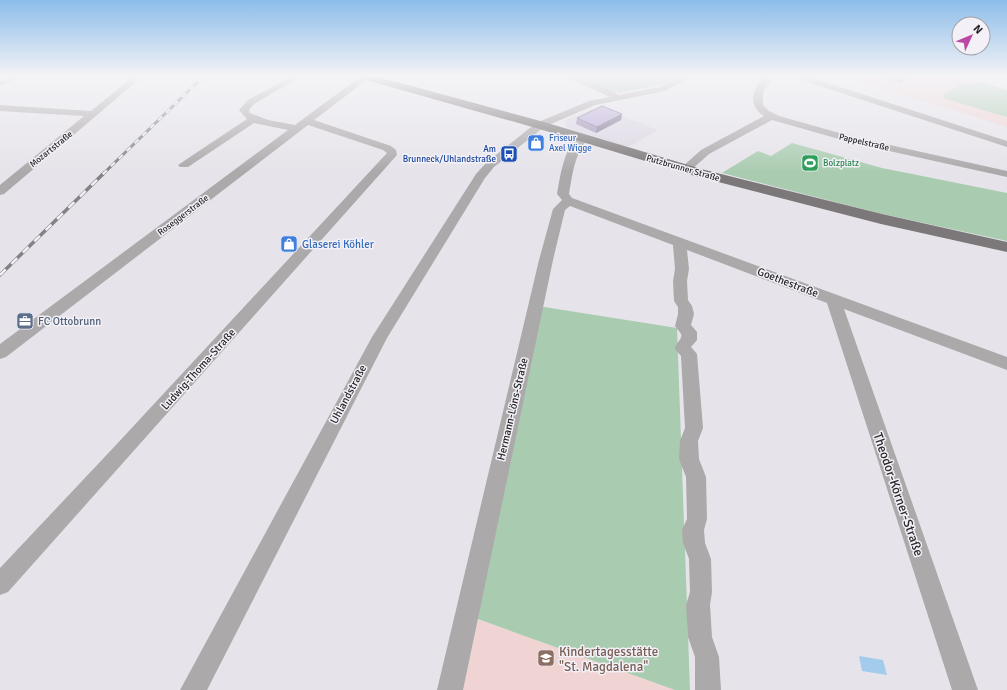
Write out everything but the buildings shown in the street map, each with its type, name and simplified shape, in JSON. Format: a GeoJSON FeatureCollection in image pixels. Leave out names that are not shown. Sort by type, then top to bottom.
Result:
{"type":"FeatureCollection","features":[{"type":"Feature","properties":{"kind":"main road","name":"Putzbrunner Straße"},"geometry":{"type":"LineString","coordinates":[[480,108],[686,169],[880,219],[1007,247]]}},
{"type":"Feature","properties":{"kind":"street"},"geometry":{"type":"LineString","coordinates":[[3,108],[93,114]]}},
{"type":"Feature","properties":{"kind":"street","name":"Mozartstraße"},"geometry":{"type":"LineString","coordinates":[[0,191],[100,108]]}},
{"type":"Feature","properties":{"kind":"street"},"geometry":{"type":"LineString","coordinates":[[246,108],[245,114],[252,120],[302,124]]}},
{"type":"Feature","properties":{"kind":"street","name":"Roseggerstraße"},"geometry":{"type":"LineString","coordinates":[[0,353],[322,108]]}},
{"type":"Feature","properties":{"kind":"street","name":"Uhlandstraße"},"geometry":{"type":"LineString","coordinates":[[192,690],[355,382],[380,337],[463,201],[480,176],[490,165],[540,125],[580,108]]}},
{"type":"Feature","properties":{"kind":"street"},"geometry":{"type":"LineString","coordinates":[[686,169],[691,163],[707,152],[772,116],[762,108]]}},
{"type":"Feature","properties":{"kind":"street"},"geometry":{"type":"LineString","coordinates":[[899,108],[1007,144]]}},
{"type":"Feature","properties":{"kind":"street","name":"Pappelstraße"},"geometry":{"type":"LineString","coordinates":[[772,116],[833,135],[1007,174]]}},
{"type":"Feature","properties":{"kind":"street"},"geometry":{"type":"LineString","coordinates":[[184,165],[252,120]]}},
{"type":"Feature","properties":{"kind":"street","name":"Ludwig-Thoma-Straße"},"geometry":{"type":"LineString","coordinates":[[0,584],[390,159],[392,152],[387,148],[302,124]]}},
{"type":"Feature","properties":{"kind":"street"},"geometry":{"type":"LineString","coordinates":[[568,201],[563,194],[574,149],[583,138]]}},
{"type":"Feature","properties":{"kind":"street","name":"Goethestraße"},"geometry":{"type":"LineString","coordinates":[[568,201],[1007,364]]}},
{"type":"Feature","properties":{"kind":"street","name":"Hermann-Löns-Straße"},"geometry":{"type":"LineString","coordinates":[[450,690],[535,307],[560,209],[568,201]]}},
{"type":"Feature","properties":{"kind":"street"},"geometry":{"type":"LineString","coordinates":[[679,241],[682,268],[680,281],[681,301],[685,306],[686,314],[683,326],[689,332],[689,340],[683,345],[683,349],[689,354],[694,428],[689,441],[689,459],[696,477],[697,519],[693,530],[694,543],[700,559],[701,592],[698,605],[699,629],[700,637],[707,657],[708,690]]}},
{"type":"Feature","properties":{"kind":"street","name":"Theodor-Körner-Straße"},"geometry":{"type":"LineString","coordinates":[[833,299],[964,690]]}},
{"type":"Feature","properties":{"kind":"shaded area"},"geometry":{"type":"Polygon","coordinates":[[[595,108],[601,108],[658,130],[628,147],[576,131],[565,126],[565,121],[595,108]]]}},
{"type":"Feature","properties":{"kind":"shaded area"},"geometry":{"type":"Polygon","coordinates":[[[947,108],[1007,108],[1007,127],[947,108]]]}},
{"type":"Feature","properties":{"kind":"shaded area","name":"Kindertagesstätte \"St. Magdalena\""},"geometry":{"type":"Polygon","coordinates":[[[475,618],[624,672],[675,690],[459,690],[475,618]]]}},
{"type":"Feature","properties":{"kind":"green space"},"geometry":{"type":"Polygon","coordinates":[[[977,108],[1007,108],[1007,117],[977,108]]]}},
{"type":"Feature","properties":{"kind":"green space"},"geometry":{"type":"Polygon","coordinates":[[[792,143],[882,168],[1007,193],[1007,241],[878,213],[722,173],[758,151],[771,156],[792,143]]]}},
{"type":"Feature","properties":{"kind":"green space"},"geometry":{"type":"Polygon","coordinates":[[[538,306],[677,328],[690,690],[675,690],[475,618],[538,306]]]}},
{"type":"Feature","properties":{"kind":"water"},"geometry":{"type":"Polygon","coordinates":[[[859,656],[883,660],[887,675],[862,671],[859,656]]]}},
{"type":"Feature","properties":{"kind":"railway"},"geometry":{"type":"LineString","coordinates":[[103,174],[171,108]]}},
{"type":"Feature","properties":{"kind":"railway"},"geometry":{"type":"LineString","coordinates":[[0,275],[104,173]]}},
{"type":"Feature","properties":{"kind":"place","name":"Friseur Axel Wigge"},"geometry":{"type":"Point","coordinates":[536,143]}},
{"type":"Feature","properties":{"kind":"place","name":"Am Brunneck/Uhlandstraße"},"geometry":{"type":"Point","coordinates":[509,154]}},
{"type":"Feature","properties":{"kind":"place","name":"Bolzplatz"},"geometry":{"type":"Point","coordinates":[810,163]}},
{"type":"Feature","properties":{"kind":"place","name":"Glaserei Köhler"},"geometry":{"type":"Point","coordinates":[289,244]}},
{"type":"Feature","properties":{"kind":"place","name":"FC Ottobrunn"},"geometry":{"type":"Point","coordinates":[25,321]}},
{"type":"Feature","properties":{"kind":"place","name":"Kindertagesstätte \"St. Magdalena\""},"geometry":{"type":"Point","coordinates":[546,658]}}]}
